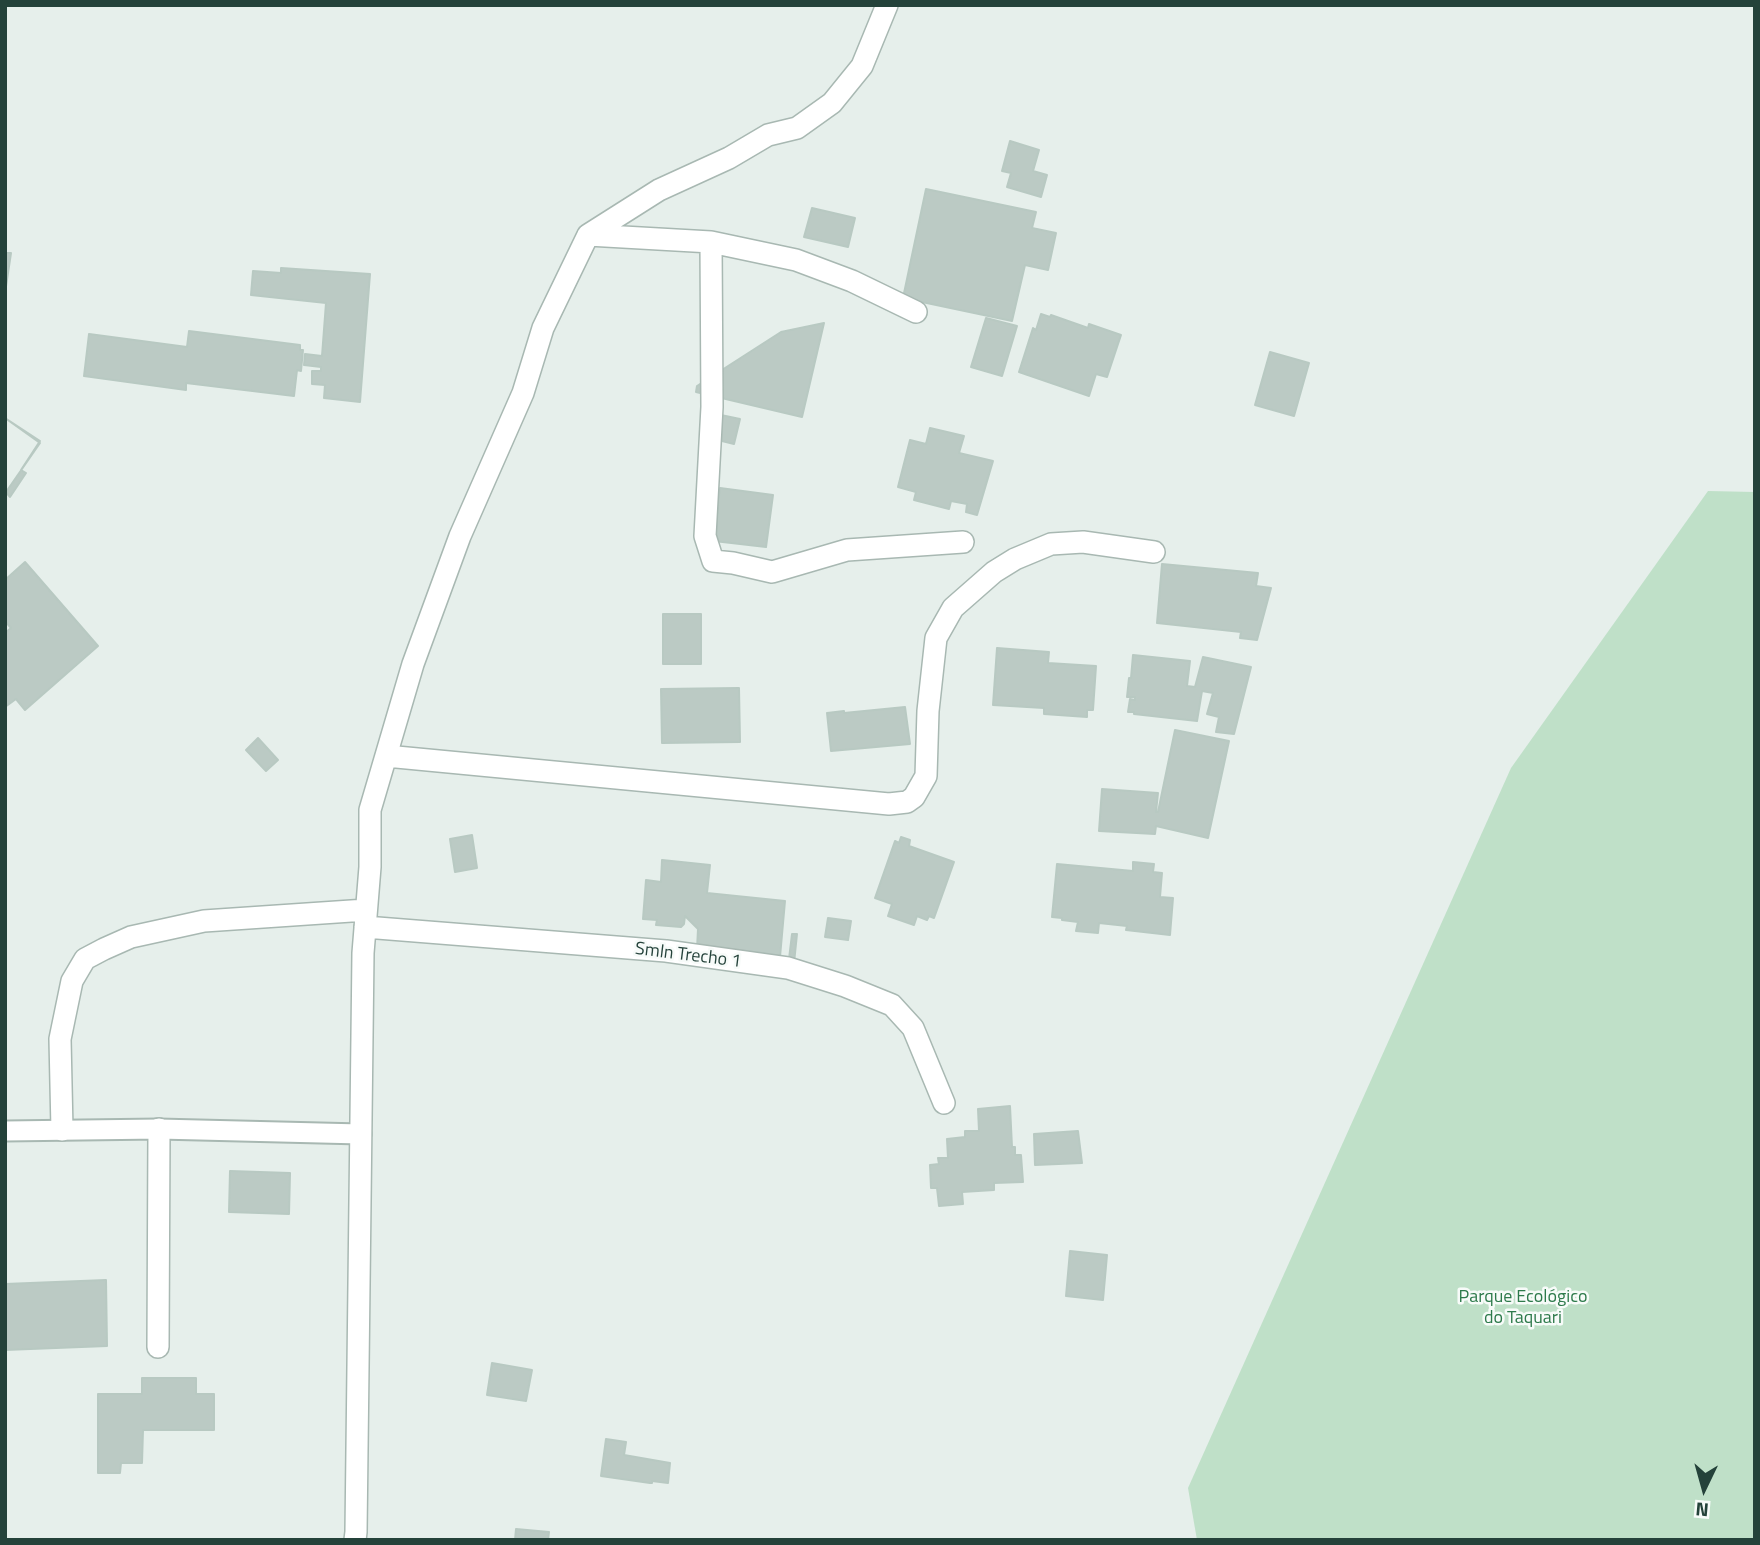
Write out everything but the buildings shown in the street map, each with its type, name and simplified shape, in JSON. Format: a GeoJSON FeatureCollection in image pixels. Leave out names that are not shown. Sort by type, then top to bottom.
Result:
{"type":"FeatureCollection","features":[{"type":"Feature","properties":{"kind":"street"},"geometry":{"type":"LineString","coordinates":[[355,1540],[363,953],[370,867],[370,810],[413,664],[460,536],[523,393],[543,328],[588,235],[659,190],[729,158],[768,135],[797,128],[832,103],[862,66],[887,5]]}},
{"type":"Feature","properties":{"kind":"street"},"geometry":{"type":"LineString","coordinates":[[588,235],[711,242],[796,260],[852,281],[916,312]]}},
{"type":"Feature","properties":{"kind":"street"},"geometry":{"type":"LineString","coordinates":[[711,242],[712,407],[705,536],[713,561],[772,572],[847,550],[964,542]]}},
{"type":"Feature","properties":{"kind":"street"},"geometry":{"type":"LineString","coordinates":[[386,757],[889,804],[907,802],[914,797],[926,776],[928,711],[936,638],[953,608],[994,572],[1015,559],[1051,544],[1083,542],[1154,552]]}},
{"type":"Feature","properties":{"kind":"street","name":"Smln Trecho 1"},"geometry":{"type":"LineString","coordinates":[[62,1130],[60,1039],[72,981],[85,959],[131,937],[204,920],[366,919],[666,951],[788,968],[845,986],[892,1005],[913,1028],[944,1104]]}},
{"type":"Feature","properties":{"kind":"street"},"geometry":{"type":"LineString","coordinates":[[158,1346],[159,1129]]}},
{"type":"Feature","properties":{"kind":"lane"},"geometry":{"type":"LineString","coordinates":[[5,1131],[159,1129],[360,1134]]}},
{"type":"Feature","properties":{"kind":"green space","name":"Parque Ecológico do Taquari"},"geometry":{"type":"Polygon","coordinates":[[[1708,491],[1755,492],[1755,1540],[1197,1540],[1188,1488],[1511,768],[1708,491]]]}}]}
